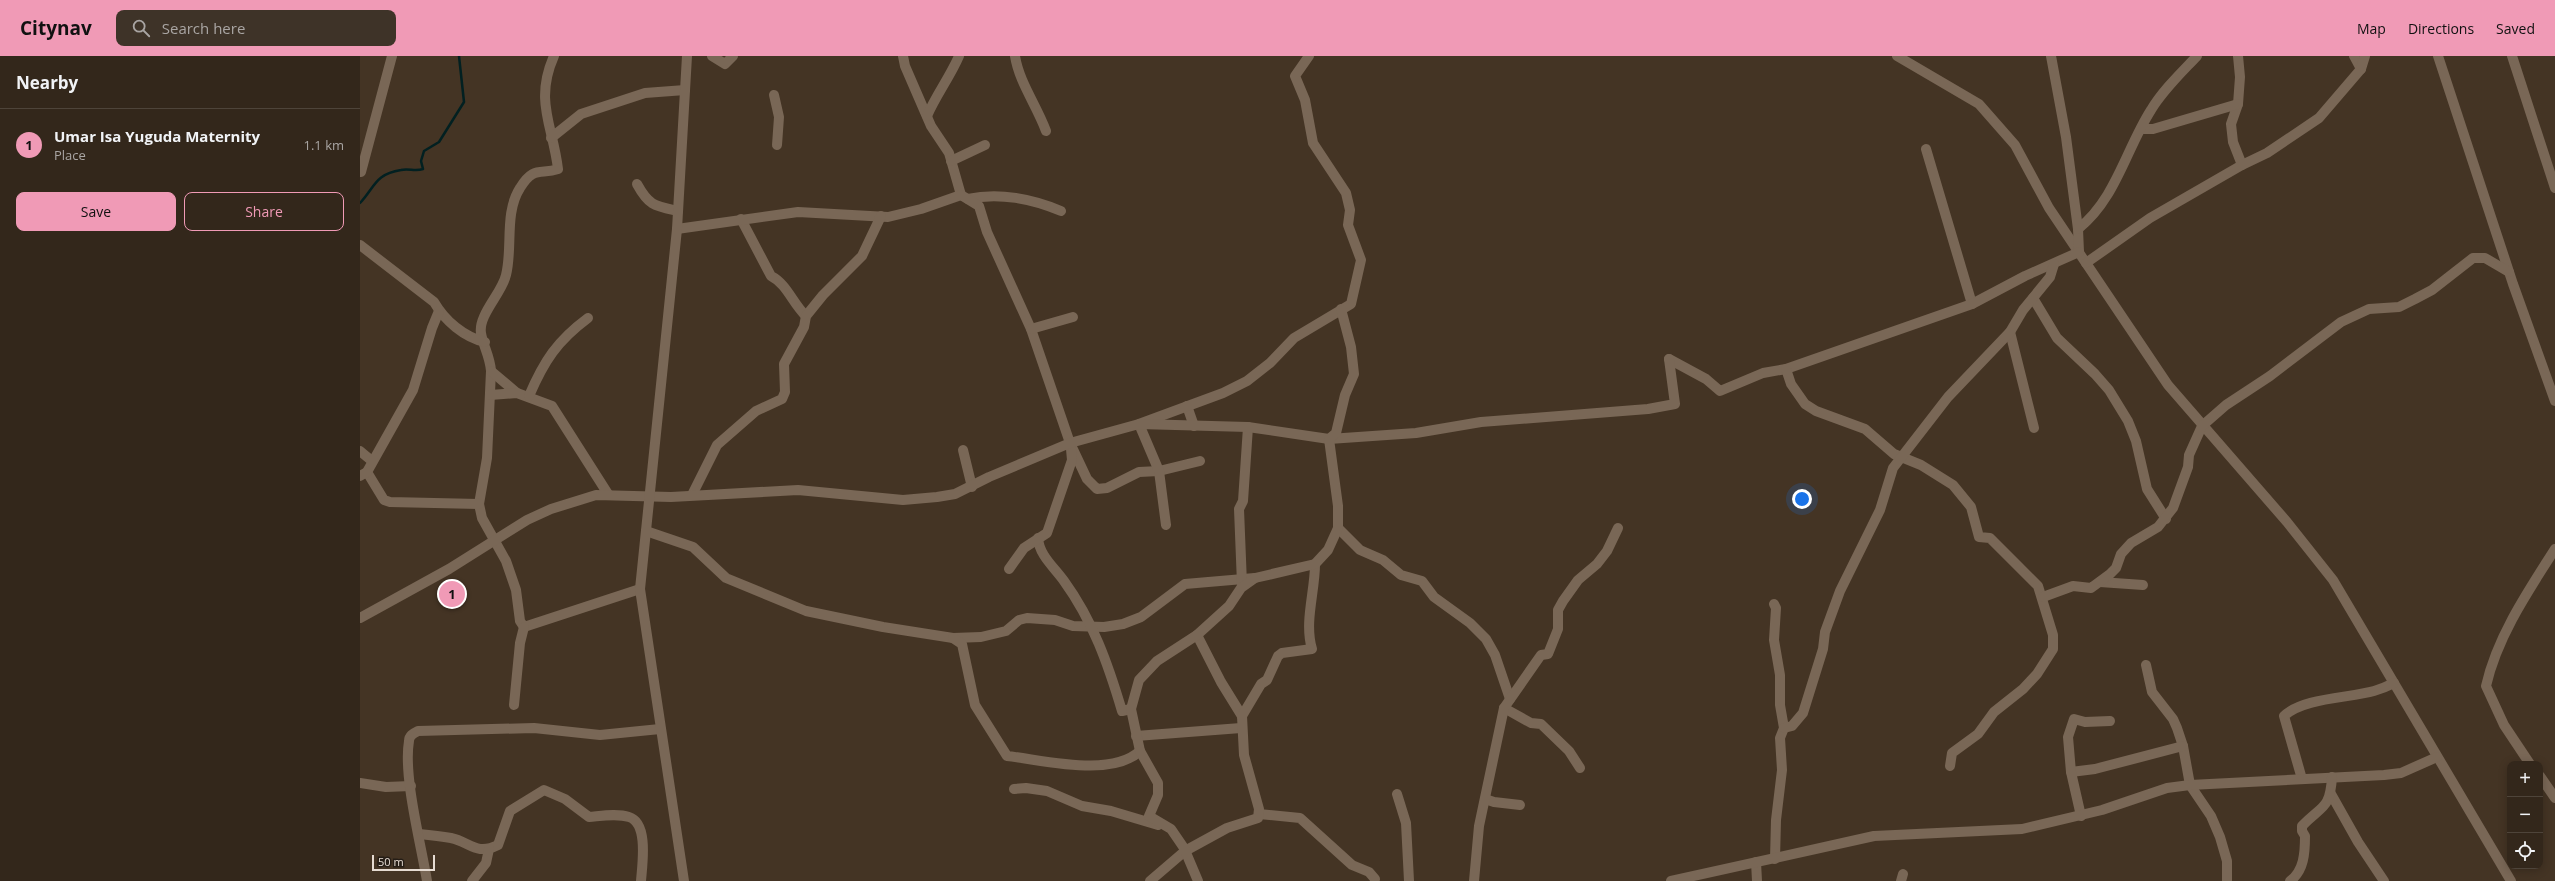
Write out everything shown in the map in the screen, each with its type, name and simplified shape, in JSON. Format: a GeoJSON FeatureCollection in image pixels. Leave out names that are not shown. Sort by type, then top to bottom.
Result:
{"type":"FeatureCollection","features":[{"type":"Feature","properties":{"kind":"street"},"geometry":{"type":"LineString","coordinates":[[361,172],[392,56]]}},
{"type":"Feature","properties":{"kind":"street"},"geometry":{"type":"LineString","coordinates":[[524,626],[520,621],[516,590],[506,561],[482,518],[479,504],[487,458],[491,371],[485,342],[481,333],[482,323],[506,275],[514,200],[520,187],[537,171],[558,169],[544,106],[550,66],[554,56]]}},
{"type":"Feature","properties":{"kind":"street"},"geometry":{"type":"LineString","coordinates":[[684,881],[640,589],[677,229],[687,56]]}},
{"type":"Feature","properties":{"kind":"street"},"geometry":{"type":"LineString","coordinates":[[712,56],[725,64],[732,56]]}},
{"type":"Feature","properties":{"kind":"street"},"geometry":{"type":"LineString","coordinates":[[903,56],[905,66],[927,116],[949,153],[965,197],[979,206],[987,232],[1032,330],[1070,443],[1086,479],[1097,489],[1107,488],[1140,472],[1159,471],[1200,461]]}},
{"type":"Feature","properties":{"kind":"street"},"geometry":{"type":"LineString","coordinates":[[927,116],[936,94],[952,72],[959,56]]}},
{"type":"Feature","properties":{"kind":"street"},"geometry":{"type":"LineString","coordinates":[[1015,56],[1017,72],[1037,107],[1046,131]]}},
{"type":"Feature","properties":{"kind":"street"},"geometry":{"type":"LineString","coordinates":[[360,618],[527,520],[551,509],[596,495],[692,495],[798,490],[902,500],[937,498],[955,494],[972,487],[989,477],[1070,443],[1139,424],[1223,394],[1247,381],[1270,362],[1294,338],[1351,304],[1361,260],[1348,225],[1350,210],[1346,193],[1313,143],[1305,100],[1295,76],[1309,56]]}},
{"type":"Feature","properties":{"kind":"street"},"geometry":{"type":"LineString","coordinates":[[1897,56],[1979,104],[2015,145],[2049,208],[2079,252],[2110,303],[2168,385],[2202,426],[2287,522],[2333,580],[2511,881]]}},
{"type":"Feature","properties":{"kind":"street"},"geometry":{"type":"LineString","coordinates":[[2051,56],[2066,137],[2078,229],[2079,252]]}},
{"type":"Feature","properties":{"kind":"street"},"geometry":{"type":"LineString","coordinates":[[2078,229],[2114,186],[2141,129],[2160,96],[2196,56]]}},
{"type":"Feature","properties":{"kind":"street"},"geometry":{"type":"LineString","coordinates":[[2238,56],[2240,77],[2238,104],[2231,124],[2231,132],[2242,165]]}},
{"type":"Feature","properties":{"kind":"street"},"geometry":{"type":"LineString","coordinates":[[2354,56],[2361,69]]}},
{"type":"Feature","properties":{"kind":"street"},"geometry":{"type":"LineString","coordinates":[[2086,263],[2150,218],[2242,165],[2268,153],[2319,118],[2361,69],[2365,56]]}},
{"type":"Feature","properties":{"kind":"street"},"geometry":{"type":"LineString","coordinates":[[2438,56],[2509,272],[2555,401]]}},
{"type":"Feature","properties":{"kind":"street"},"geometry":{"type":"LineString","coordinates":[[2512,56],[2555,188]]}},
{"type":"Feature","properties":{"kind":"street"},"geometry":{"type":"LineString","coordinates":[[551,138],[581,114],[645,93],[685,90]]}},
{"type":"Feature","properties":{"kind":"street"},"geometry":{"type":"LineString","coordinates":[[774,95],[779,117],[777,145]]}},
{"type":"Feature","properties":{"kind":"street"},"geometry":{"type":"LineString","coordinates":[[2141,129],[2153,129],[2238,104]]}},
{"type":"Feature","properties":{"kind":"street"},"geometry":{"type":"LineString","coordinates":[[951,161],[985,145]]}},
{"type":"Feature","properties":{"kind":"street"},"geometry":{"type":"LineString","coordinates":[[1926,149],[1972,304]]}},
{"type":"Feature","properties":{"kind":"street"},"geometry":{"type":"LineString","coordinates":[[637,184],[648,202],[678,211]]}},
{"type":"Feature","properties":{"kind":"street"},"geometry":{"type":"LineString","coordinates":[[677,229],[798,212],[888,217],[965,197],[986,195],[1032,201],[1061,211]]}},
{"type":"Feature","properties":{"kind":"street"},"geometry":{"type":"LineString","coordinates":[[692,495],[717,445],[756,411],[782,399],[785,392],[784,364],[804,327],[806,316],[823,295],[862,256],[881,216]]}},
{"type":"Feature","properties":{"kind":"street"},"geometry":{"type":"LineString","coordinates":[[741,219],[771,276],[778,279],[797,308],[806,316]]}},
{"type":"Feature","properties":{"kind":"street"},"geometry":{"type":"LineString","coordinates":[[360,245],[434,302],[439,311],[462,332],[474,339],[485,342]]}},
{"type":"Feature","properties":{"kind":"street"},"geometry":{"type":"LineString","coordinates":[[1139,424],[1248,427],[1329,439],[1416,433],[1481,422],[1648,409],[1675,404],[1670,359],[1706,379],[1720,391],[1763,373],[1786,369],[1972,304],[2079,252]]}},
{"type":"Feature","properties":{"kind":"street"},"geometry":{"type":"LineString","coordinates":[[2043,596],[2074,586],[2091,588],[2116,568],[2121,554],[2131,543],[2166,520],[2180,493],[2188,467],[2189,455],[2202,426],[2226,405],[2270,376],[2341,322],[2369,309],[2399,307],[2432,290],[2473,258],[2485,258],[2509,272]]}},
{"type":"Feature","properties":{"kind":"street"},"geometry":{"type":"LineString","coordinates":[[1784,728],[1792,726],[1802,713],[1824,649],[1825,632],[1840,591],[1880,510],[1893,468],[1902,459],[1948,397],[2010,332],[2033,298],[2050,277],[2054,264]]}},
{"type":"Feature","properties":{"kind":"street"},"geometry":{"type":"LineString","coordinates":[[2033,298],[2057,338],[2095,374],[2109,390],[2128,421],[2136,441],[2147,489],[2166,520]]}},
{"type":"Feature","properties":{"kind":"street"},"geometry":{"type":"LineString","coordinates":[[1329,439],[1336,433],[1345,395],[1354,374],[1351,347],[1341,309]]}},
{"type":"Feature","properties":{"kind":"street"},"geometry":{"type":"LineString","coordinates":[[439,311],[432,328],[413,390],[364,474],[384,500],[390,502],[479,504]]}},
{"type":"Feature","properties":{"kind":"street"},"geometry":{"type":"LineString","coordinates":[[1032,330],[1073,317]]}},
{"type":"Feature","properties":{"kind":"street"},"geometry":{"type":"LineString","coordinates":[[529,396],[551,352],[560,341],[588,318]]}},
{"type":"Feature","properties":{"kind":"street"},"geometry":{"type":"LineString","coordinates":[[2010,332],[2034,428]]}},
{"type":"Feature","properties":{"kind":"street"},"geometry":{"type":"LineString","coordinates":[[1786,369],[1791,384],[1805,404],[1816,411],[1865,429],[1894,454],[1902,459],[1921,465],[1953,485],[1971,507],[1979,537],[1990,538],[2002,548],[2038,586],[2043,596],[2053,635],[2053,649],[2037,674],[1994,712],[1978,734],[1952,753],[1950,766]]}},
{"type":"Feature","properties":{"kind":"street"},"geometry":{"type":"LineString","coordinates":[[491,371],[517,393]]}},
{"type":"Feature","properties":{"kind":"street"},"geometry":{"type":"LineString","coordinates":[[490,394],[517,393],[529,396],[552,406],[608,494]]}},
{"type":"Feature","properties":{"kind":"street"},"geometry":{"type":"LineString","coordinates":[[1187,406],[1194,426]]}},
{"type":"Feature","properties":{"kind":"street"},"geometry":{"type":"LineString","coordinates":[[1139,424],[1159,471],[1166,525]]}},
{"type":"Feature","properties":{"kind":"street"},"geometry":{"type":"LineString","coordinates":[[1241,588],[1243,578],[1239,508],[1243,501],[1248,427]]}},
{"type":"Feature","properties":{"kind":"street"},"geometry":{"type":"LineString","coordinates":[[646,532],[693,547],[726,578],[806,611],[883,627],[953,638],[981,637],[1000,632],[1006,630],[1019,620],[1027,618],[1055,620],[1073,626],[1093,627],[1123,624],[1141,617],[1185,584],[1199,585],[1243,578],[1255,578],[1315,564],[1328,550],[1338,528],[1338,506],[1329,439]]}},
{"type":"Feature","properties":{"kind":"street"},"geometry":{"type":"LineString","coordinates":[[1009,569],[1024,548],[1047,533],[1072,460],[1070,443]]}},
{"type":"Feature","properties":{"kind":"street"},"geometry":{"type":"LineString","coordinates":[[963,450],[972,487]]}},
{"type":"Feature","properties":{"kind":"street"},"geometry":{"type":"LineString","coordinates":[[360,452],[372,461]]}},
{"type":"Feature","properties":{"kind":"street"},"geometry":{"type":"LineString","coordinates":[[1338,528],[1360,550],[1383,560],[1401,575],[1422,581],[1434,597],[1470,623],[1486,639],[1495,655],[1507,703],[1531,722],[1541,724],[1569,750],[1580,768]]}},
{"type":"Feature","properties":{"kind":"street"},"geometry":{"type":"LineString","coordinates":[[1474,881],[1479,826],[1507,703],[1541,655],[1548,654],[1558,628],[1558,610],[1563,601],[1578,580],[1597,564],[1607,551],[1618,528]]}},
{"type":"Feature","properties":{"kind":"street"},"geometry":{"type":"LineString","coordinates":[[1038,538],[1039,550],[1066,583],[1093,627],[1122,711],[1131,709]]}},
{"type":"Feature","properties":{"kind":"street"},"geometry":{"type":"LineString","coordinates":[[2528,761],[2504,725],[2486,686],[2494,658],[2515,616],[2529,589],[2555,549]]}},
{"type":"Feature","properties":{"kind":"street"},"geometry":{"type":"LineString","coordinates":[[1260,814],[1248,775],[1241,728],[1242,716],[1261,684],[1267,680],[1278,656],[1282,653],[1312,649],[1308,623],[1312,610],[1315,564]]}},
{"type":"Feature","properties":{"kind":"street"},"geometry":{"type":"LineString","coordinates":[[1198,881],[1185,851],[1171,829],[1149,816],[1158,795],[1158,783],[1140,751],[1131,709],[1139,680],[1147,670],[1197,635],[1229,606],[1241,588],[1255,578]]}},
{"type":"Feature","properties":{"kind":"street"},"geometry":{"type":"LineString","coordinates":[[2100,582],[2143,585]]}},
{"type":"Feature","properties":{"kind":"street"},"geometry":{"type":"LineString","coordinates":[[524,626],[640,589]]}},
{"type":"Feature","properties":{"kind":"street"},"geometry":{"type":"LineString","coordinates":[[1774,604],[1776,608],[1774,640],[1780,675],[1780,704],[1784,728],[1780,738],[1782,770],[1776,820],[1775,859]]}},
{"type":"Feature","properties":{"kind":"street"},"geometry":{"type":"LineString","coordinates":[[514,705],[520,643],[524,626]]}},
{"type":"Feature","properties":{"kind":"street"},"geometry":{"type":"LineString","coordinates":[[1197,635],[1221,682],[1242,716]]}},
{"type":"Feature","properties":{"kind":"street"},"geometry":{"type":"LineString","coordinates":[[953,638],[962,644],[975,705],[1007,756],[1073,765],[1112,766],[1133,758],[1140,751]]}},
{"type":"Feature","properties":{"kind":"street"},"geometry":{"type":"LineString","coordinates":[[2146,665],[2152,692],[2173,719],[2183,746],[2190,785],[2211,816],[2220,838],[2226,861],[2227,881]]}},
{"type":"Feature","properties":{"kind":"street"},"geometry":{"type":"LineString","coordinates":[[2302,779],[2284,716],[2289,711],[2315,702],[2374,691],[2394,683]]}},
{"type":"Feature","properties":{"kind":"street"},"geometry":{"type":"LineString","coordinates":[[2081,816],[2071,772],[2068,737],[2074,719],[2085,722],[2110,721]]}},
{"type":"Feature","properties":{"kind":"street"},"geometry":{"type":"LineString","coordinates":[[427,881],[407,764],[409,740],[412,734],[418,731],[534,728],[600,735],[660,729]]}},
{"type":"Feature","properties":{"kind":"street"},"geometry":{"type":"LineString","coordinates":[[1136,736],[1241,728]]}},
{"type":"Feature","properties":{"kind":"street"},"geometry":{"type":"LineString","coordinates":[[2071,772],[2095,769],[2183,746]]}},
{"type":"Feature","properties":{"kind":"street"},"geometry":{"type":"LineString","coordinates":[[1671,881],[1874,836],[2022,829],[2081,816],[2167,788],[2190,785],[2401,773],[2437,757]]}},
{"type":"Feature","properties":{"kind":"street"},"geometry":{"type":"LineString","coordinates":[[2290,881],[2297,876],[2302,868],[2305,836],[2302,831],[2302,826],[2324,808],[2331,794],[2332,777]]}},
{"type":"Feature","properties":{"kind":"street"},"geometry":{"type":"LineString","coordinates":[[2543,780],[2555,798]]}},
{"type":"Feature","properties":{"kind":"street"},"geometry":{"type":"LineString","coordinates":[[360,783],[386,787],[411,786]]}},
{"type":"Feature","properties":{"kind":"street"},"geometry":{"type":"LineString","coordinates":[[1014,790],[1026,788],[1047,791],[1085,807],[1111,811],[1136,820],[1164,826]]}},
{"type":"Feature","properties":{"kind":"street"},"geometry":{"type":"LineString","coordinates":[[419,834],[452,838],[481,850],[489,849],[498,845],[510,811],[544,790],[565,799],[580,813],[589,817],[631,817],[637,823],[643,844],[641,881]]}},
{"type":"Feature","properties":{"kind":"street"},"geometry":{"type":"LineString","coordinates":[[1397,794],[1406,823],[1410,881]]}},
{"type":"Feature","properties":{"kind":"street"},"geometry":{"type":"LineString","coordinates":[[2331,794],[2350,829],[2384,881]]}},
{"type":"Feature","properties":{"kind":"street"},"geometry":{"type":"LineString","coordinates":[[1485,799],[1494,802],[1520,805]]}},
{"type":"Feature","properties":{"kind":"street"},"geometry":{"type":"LineString","coordinates":[[1150,881],[1185,851],[1227,828],[1258,818],[1260,814]]}},
{"type":"Feature","properties":{"kind":"street"},"geometry":{"type":"LineString","coordinates":[[1260,814],[1300,818],[1352,865],[1369,872],[1375,879]]}},
{"type":"Feature","properties":{"kind":"street"},"geometry":{"type":"LineString","coordinates":[[472,881],[486,863],[489,849]]}},
{"type":"Feature","properties":{"kind":"street"},"geometry":{"type":"LineString","coordinates":[[1756,862],[1757,881]]}},
{"type":"Feature","properties":{"kind":"waterway"},"geometry":{"type":"LineString","coordinates":[[360,203],[376,182],[386,175],[392,172],[404,170],[423,169],[421,161],[424,151],[439,142],[464,102],[459,56]]}},
{"type":"Feature","properties":{"kind":"place","name":"Umar Isa Yuguda Maternity"},"geometry":{"type":"Point","coordinates":[452,594]}}]}
